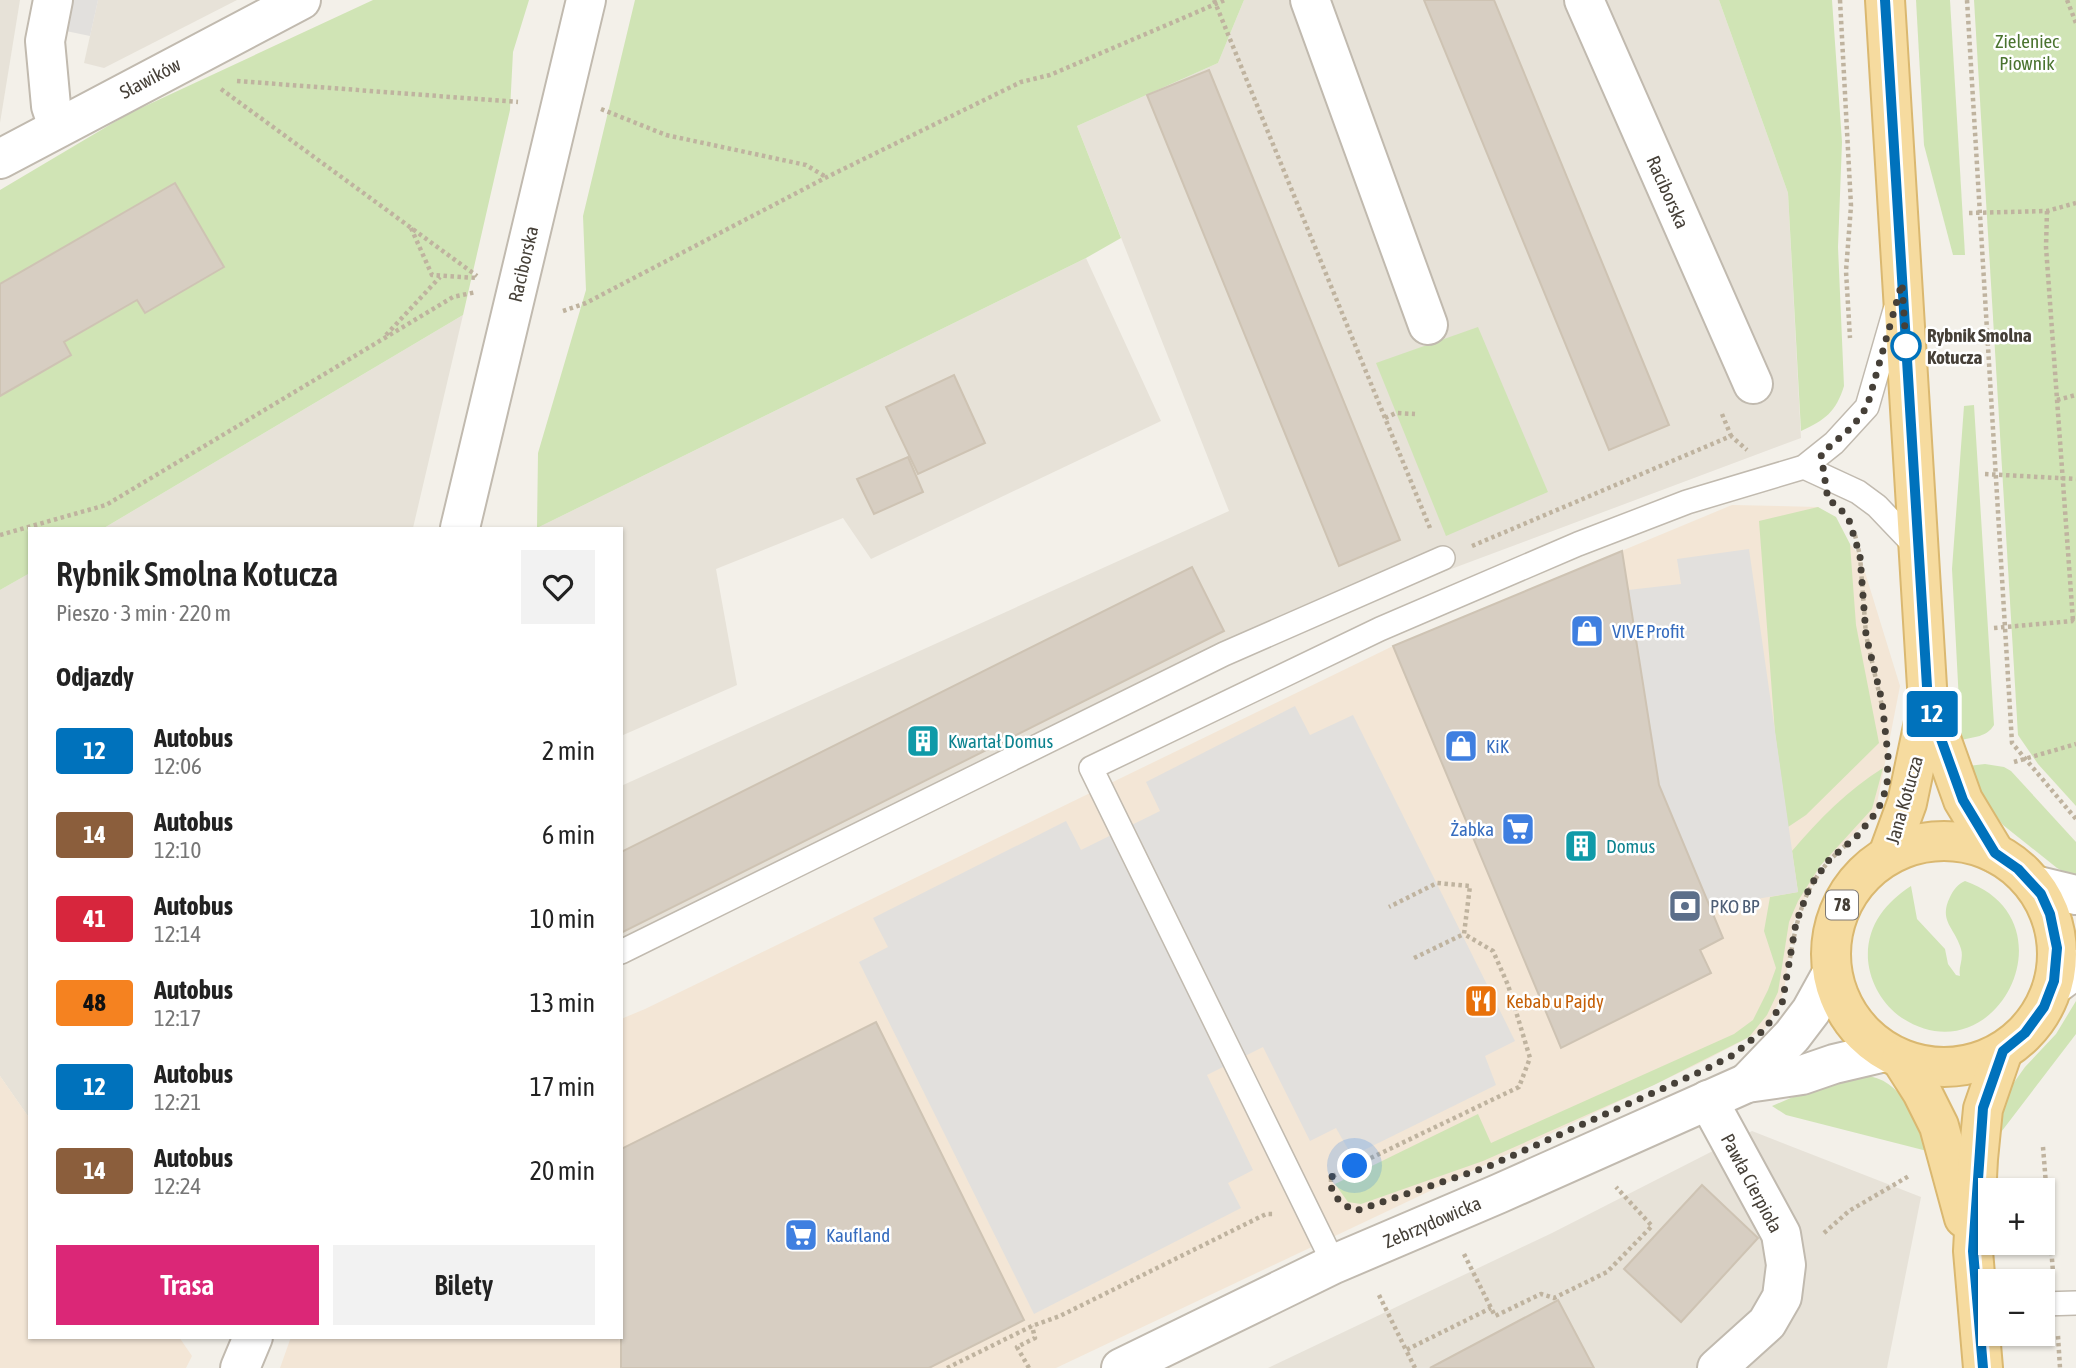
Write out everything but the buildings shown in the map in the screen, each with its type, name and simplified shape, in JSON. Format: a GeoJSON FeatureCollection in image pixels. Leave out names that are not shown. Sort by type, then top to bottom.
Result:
{"type":"FeatureCollection","features":[{"type":"Feature","properties":{"kind":"main road","name":"Jana Kotucza"},"geometry":{"type":"LineString","coordinates":[[1872,846],[1907,803],[1928,703],[1885,0]]}},
{"type":"Feature","properties":{"kind":"main road","name":"Jana Kotucza"},"geometry":{"type":"LineString","coordinates":[[1928,703],[1963,800],[1995,853]]}},
{"type":"Feature","properties":{"kind":"main road","name":"78"},"geometry":{"type":"LineString","coordinates":[[1941,841],[1967,843],[1995,853],[2018,869],[2034,885],[2050,914],[2058,961],[2064,978],[2036,1020],[2018,1040],[2003,1051],[1972,1064],[1947,1067],[1929,1067],[1893,1055],[1869,1040],[1849,1017],[1839,999],[1832,973],[1832,933],[1840,907],[1857,882],[1872,846],[1941,841]]}},
{"type":"Feature","properties":{"kind":"main road","name":"78"},"geometry":{"type":"LineString","coordinates":[[1973,1251],[1982,1116],[2003,1051]]}},
{"type":"Feature","properties":{"kind":"main road","name":"78"},"geometry":{"type":"LineString","coordinates":[[1893,1055],[1922,1092],[1939,1126],[1978,1278]]}},
{"type":"Feature","properties":{"kind":"main road","name":"78"},"geometry":{"type":"LineString","coordinates":[[1981,1365],[1982,1346]]}},
{"type":"Feature","properties":{"kind":"street"},"geometry":{"type":"LineString","coordinates":[[52,0],[45,41],[51,106],[58,128]]}},
{"type":"Feature","properties":{"kind":"street","name":"Sławików"},"geometry":{"type":"LineString","coordinates":[[0,159],[301,0]]}},
{"type":"Feature","properties":{"kind":"street","name":"Raciborska"},"geometry":{"type":"LineString","coordinates":[[460,527],[586,0]]}},
{"type":"Feature","properties":{"kind":"street"},"geometry":{"type":"LineString","coordinates":[[1310,0],[1428,325]]}},
{"type":"Feature","properties":{"kind":"street","name":"Raciborska"},"geometry":{"type":"LineString","coordinates":[[1584,0],[1753,384]]}},
{"type":"Feature","properties":{"kind":"street"},"geometry":{"type":"LineString","coordinates":[[2034,885],[2076,895]]}},
{"type":"Feature","properties":{"kind":"street","name":"Zebrzydowicka"},"geometry":{"type":"LineString","coordinates":[[1747,1083],[1792,1036],[1811,1011],[1832,973]]}},
{"type":"Feature","properties":{"kind":"street","name":"Zebrzydowicka"},"geometry":{"type":"LineString","coordinates":[[1121,1368],[1334,1264],[1747,1083],[1802,1075],[1844,1061],[1893,1055]]}},
{"type":"Feature","properties":{"kind":"street","name":"Pawła Cierpioła"},"geometry":{"type":"LineString","coordinates":[[1708,1100],[1781,1234],[1786,1265],[1782,1297],[1767,1323],[1717,1368]]}},
{"type":"Feature","properties":{"kind":"street"},"geometry":{"type":"LineString","coordinates":[[240,1368],[252,1339]]}},
{"type":"Feature","properties":{"kind":"lane"},"geometry":{"type":"LineString","coordinates":[[1334,1264],[1091,768],[1381,629],[1578,544],[1688,502],[1804,467],[1852,427],[1867,407],[1902,283]]}},
{"type":"Feature","properties":{"kind":"lane"},"geometry":{"type":"LineString","coordinates":[[1804,467],[1858,492],[1877,506],[1919,549]]}},
{"type":"Feature","properties":{"kind":"lane"},"geometry":{"type":"LineString","coordinates":[[623,951],[1224,654],[1443,558]]}},
{"type":"Feature","properties":{"kind":"path"},"geometry":{"type":"LineString","coordinates":[[563,312],[586,303],[827,177],[1021,82],[1049,75],[1225,0]]}},
{"type":"Feature","properties":{"kind":"path"},"geometry":{"type":"LineString","coordinates":[[1840,0],[1851,206],[1846,271],[1851,349]]}},
{"type":"Feature","properties":{"kind":"path"},"geometry":{"type":"LineString","coordinates":[[1967,0],[2012,743],[2076,818]]}},
{"type":"Feature","properties":{"kind":"path"},"geometry":{"type":"LineString","coordinates":[[2067,0],[2076,23]]}},
{"type":"Feature","properties":{"kind":"path"},"geometry":{"type":"LineString","coordinates":[[1215,2],[1443,558]]}},
{"type":"Feature","properties":{"kind":"path"},"geometry":{"type":"LineString","coordinates":[[234,81],[519,102]]}},
{"type":"Feature","properties":{"kind":"path"},"geometry":{"type":"LineString","coordinates":[[218,87],[410,225],[481,278],[432,275],[410,225]]}},
{"type":"Feature","properties":{"kind":"path"},"geometry":{"type":"LineString","coordinates":[[562,96],[666,135],[806,165],[827,177]]}},
{"type":"Feature","properties":{"kind":"path"},"geometry":{"type":"LineString","coordinates":[[1969,214],[2047,211],[2076,203]]}},
{"type":"Feature","properties":{"kind":"path"},"geometry":{"type":"LineString","coordinates":[[1994,628],[2075,622],[2046,247],[2047,211]]}},
{"type":"Feature","properties":{"kind":"path"},"geometry":{"type":"LineString","coordinates":[[380,341],[441,276]]}},
{"type":"Feature","properties":{"kind":"path"},"geometry":{"type":"LineString","coordinates":[[28,527],[106,505],[463,293]]}},
{"type":"Feature","properties":{"kind":"path"},"geometry":{"type":"LineString","coordinates":[[2057,400],[2076,396]]}},
{"type":"Feature","properties":{"kind":"path"},"geometry":{"type":"LineString","coordinates":[[1385,418],[1396,413],[1415,414]]}},
{"type":"Feature","properties":{"kind":"path"},"geometry":{"type":"LineString","coordinates":[[1985,474],[2076,479]]}},
{"type":"Feature","properties":{"kind":"path"},"geometry":{"type":"LineString","coordinates":[[0,535],[28,527]]}},
{"type":"Feature","properties":{"kind":"path"},"geometry":{"type":"LineString","coordinates":[[1852,528],[1860,556],[1866,635],[1883,712]]}},
{"type":"Feature","properties":{"kind":"path"},"geometry":{"type":"LineString","coordinates":[[2014,762],[2076,744]]}},
{"type":"Feature","properties":{"kind":"path"},"geometry":{"type":"LineString","coordinates":[[1789,967],[1796,923],[1810,886],[1829,860],[1872,846]]}},
{"type":"Feature","properties":{"kind":"path"},"geometry":{"type":"LineString","coordinates":[[1389,907],[1437,883],[1470,886],[1464,934]]}},
{"type":"Feature","properties":{"kind":"path"},"geometry":{"type":"LineString","coordinates":[[1414,958],[1464,934]]}},
{"type":"Feature","properties":{"kind":"path"},"geometry":{"type":"LineString","coordinates":[[1330,1188],[1331,1177],[1519,1087],[1531,1058],[1508,985],[1493,951],[1464,934]]}},
{"type":"Feature","properties":{"kind":"path"},"geometry":{"type":"LineString","coordinates":[[2043,1147],[2058,1303],[2060,1368]]}},
{"type":"Feature","properties":{"kind":"path"},"geometry":{"type":"LineString","coordinates":[[1786,1265],[1814,1244],[1849,1211],[1912,1173]]}},
{"type":"Feature","properties":{"kind":"path"},"geometry":{"type":"LineString","coordinates":[[1464,1254],[1495,1316],[1541,1294],[1554,1298],[1607,1272],[1652,1226],[1613,1184]]}},
{"type":"Feature","properties":{"kind":"path"},"geometry":{"type":"LineString","coordinates":[[947,1368],[1032,1326],[1060,1316],[1266,1214],[1274,1214]]}},
{"type":"Feature","properties":{"kind":"path"},"geometry":{"type":"LineString","coordinates":[[1379,1295],[1415,1368]]}},
{"type":"Feature","properties":{"kind":"path"},"geometry":{"type":"LineString","coordinates":[[1406,1350],[1492,1308]]}},
{"type":"Feature","properties":{"kind":"path"},"geometry":{"type":"LineString","coordinates":[[1029,1368],[1017,1347],[1035,1338],[1032,1326]]}},
{"type":"Feature","properties":{"kind":"shaded area"},"geometry":{"type":"Polygon","coordinates":[[[0,0],[20,0],[0,123],[0,0]]]}},
{"type":"Feature","properties":{"kind":"shaded area"},"geometry":{"type":"Polygon","coordinates":[[[72,0],[98,0],[90,36],[66,31],[72,0]]]}},
{"type":"Feature","properties":{"kind":"shaded area"},"geometry":{"type":"Polygon","coordinates":[[[98,0],[237,0],[104,68],[84,63],[98,0]]]}},
{"type":"Feature","properties":{"kind":"shaded area"},"geometry":{"type":"Polygon","coordinates":[[[1244,0],[1719,0],[1788,193],[1801,438],[1224,654],[623,951],[623,785],[1229,511],[1077,126],[1218,63],[1244,0]]]}},
{"type":"Feature","properties":{"kind":"shaded area"},"geometry":{"type":"Polygon","coordinates":[[[1086,258],[1161,421],[871,559],[843,518],[716,569],[737,685],[623,735],[623,527],[539,527],[1086,258]]]}},
{"type":"Feature","properties":{"kind":"shaded area"},"geometry":{"type":"Polygon","coordinates":[[[463,315],[413,527],[106,527],[463,315]]]}},
{"type":"Feature","properties":{"kind":"shaded area"},"geometry":{"type":"Polygon","coordinates":[[[1732,505],[1818,507],[1860,556],[1900,686],[1875,814],[1820,866],[1793,924],[1784,992],[1765,1029],[1700,1063],[1056,1368],[280,1368],[290,1339],[623,1339],[623,1018],[1393,646],[1732,505]]]}},
{"type":"Feature","properties":{"kind":"shaded area"},"geometry":{"type":"Polygon","coordinates":[[[1749,549],[1798,892],[1710,907],[1659,785],[1628,590],[1681,584],[1677,559],[1749,549]]]}},
{"type":"Feature","properties":{"kind":"shaded area"},"geometry":{"type":"Polygon","coordinates":[[[28,574],[28,1116],[0,1076],[0,590],[28,574]]]}},
{"type":"Feature","properties":{"kind":"shaded area"},"geometry":{"type":"Polygon","coordinates":[[[1295,706],[1310,735],[1353,715],[1515,1041],[1485,1056],[1496,1085],[1352,1156],[1336,1128],[1310,1141],[1263,1047],[1207,1075],[1253,1170],[1228,1183],[1241,1208],[1034,1314],[859,962],[888,947],[873,918],[1066,821],[1081,850],[1160,811],[1146,782],[1295,706]]]}},
{"type":"Feature","properties":{"kind":"shaded area"},"geometry":{"type":"Polygon","coordinates":[[[0,1076],[28,1116],[28,1339],[180,1339],[192,1356],[186,1368],[0,1368],[0,1076]]]}},
{"type":"Feature","properties":{"kind":"shaded area"},"geometry":{"type":"Polygon","coordinates":[[[1752,1131],[1921,1197],[1887,1368],[1268,1368],[1552,1233],[1752,1131]]]}},
{"type":"Feature","properties":{"kind":"green space"},"geometry":{"type":"Polygon","coordinates":[[[373,0],[529,0],[513,52],[510,110],[463,315],[106,527],[28,527],[28,574],[0,590],[0,190],[128,114],[373,0]]]}},
{"type":"Feature","properties":{"kind":"green space"},"geometry":{"type":"Polygon","coordinates":[[[635,0],[1244,0],[1218,63],[1077,126],[1121,238],[1086,258],[537,527],[538,453],[586,290],[583,216],[635,0]]]}},
{"type":"Feature","properties":{"kind":"green space"},"geometry":{"type":"Polygon","coordinates":[[[1719,0],[1832,0],[1842,142],[1838,247],[1844,386],[1833,409],[1817,423],[1801,431],[1788,193],[1719,0]]]}},
{"type":"Feature","properties":{"kind":"green space"},"geometry":{"type":"Polygon","coordinates":[[[1916,0],[1950,0],[1965,255],[1953,255],[1924,145],[1916,0]]]}},
{"type":"Feature","properties":{"kind":"green space","name":"Zieleniec Piownik"},"geometry":{"type":"Polygon","coordinates":[[[1974,0],[2076,0],[2076,806],[2038,764],[2018,735],[1974,0]]]}},
{"type":"Feature","properties":{"kind":"green space"},"geometry":{"type":"Polygon","coordinates":[[[1478,327],[1548,492],[1446,536],[1376,363],[1478,327]]]}},
{"type":"Feature","properties":{"kind":"green space"},"geometry":{"type":"Polygon","coordinates":[[[1974,405],[1994,725],[1984,734],[1961,740],[1952,569],[1964,406],[1974,405]]]}},
{"type":"Feature","properties":{"kind":"green space"},"geometry":{"type":"Polygon","coordinates":[[[1818,507],[1836,517],[1850,544],[1856,625],[1879,743],[1806,815],[1788,827],[1775,733],[1759,521],[1818,507]]]}},
{"type":"Feature","properties":{"kind":"green space"},"geometry":{"type":"Polygon","coordinates":[[[1985,764],[2011,771],[2076,842],[2076,878],[2057,868],[2003,825],[1981,796],[1968,766],[1985,764]]]}},
{"type":"Feature","properties":{"kind":"green space"},"geometry":{"type":"Polygon","coordinates":[[[1883,768],[1872,809],[1820,866],[1798,901],[1789,922],[1778,992],[1767,1015],[1749,1037],[1654,1085],[1483,1161],[1361,1204],[1348,1202],[1335,1184],[1478,1114],[1491,1143],[1734,1034],[1753,1020],[1776,968],[1764,931],[1770,897],[1798,892],[1792,851],[1834,806],[1883,768]]]}},
{"type":"Feature","properties":{"kind":"green space"},"geometry":{"type":"Polygon","coordinates":[[[1965,881],[1998,901],[2015,927],[2019,958],[2010,987],[1993,1012],[1967,1028],[1936,1031],[1902,1018],[1883,1000],[1869,969],[1870,936],[1885,908],[1911,886],[1917,919],[1945,949],[1948,964],[1956,975],[1960,976],[1961,949],[1946,912],[1953,892],[1965,881]]]}},
{"type":"Feature","properties":{"kind":"green space"},"geometry":{"type":"Polygon","coordinates":[[[2076,1001],[2076,1034],[1995,1140],[2005,1095],[2025,1067],[2056,1034],[2076,1001]]]}},
{"type":"Feature","properties":{"kind":"green space"},"geometry":{"type":"Polygon","coordinates":[[[1863,1075],[1889,1084],[1898,1093],[1913,1115],[1931,1152],[1786,1115],[1772,1106],[1814,1088],[1863,1075]]]}},
{"type":"Feature","properties":{"kind":"bus line","name":"12"},"geometry":{"type":"LineString","coordinates":[[1885,0],[1928,703],[1956,783],[1973,819],[1995,853],[2018,869],[2041,894],[2055,931],[2058,961],[2044,1007],[2025,1033],[2003,1051],[1983,1108],[1973,1251],[1983,1368]]}},
{"type":"Feature","properties":{"kind":"place","name":"Rybnik Smolna Kotucza"},"geometry":{"type":"Point","coordinates":[1906,346]}},
{"type":"Feature","properties":{"kind":"place","name":"VIVE Profit"},"geometry":{"type":"Point","coordinates":[1587,631]}},
{"type":"Feature","properties":{"kind":"place","name":"Kwartał Domus"},"geometry":{"type":"Point","coordinates":[923,741]}},
{"type":"Feature","properties":{"kind":"place","name":"KiK"},"geometry":{"type":"Point","coordinates":[1461,746]}},
{"type":"Feature","properties":{"kind":"place","name":"Żabka"},"geometry":{"type":"Point","coordinates":[1518,829]}},
{"type":"Feature","properties":{"kind":"place","name":"Domus"},"geometry":{"type":"Point","coordinates":[1581,846]}},
{"type":"Feature","properties":{"kind":"place","name":"PKO BP"},"geometry":{"type":"Point","coordinates":[1685,906]}},
{"type":"Feature","properties":{"kind":"place","name":"Kebab u Pajdy"},"geometry":{"type":"Point","coordinates":[1481,1001]}},
{"type":"Feature","properties":{"kind":"place","name":"Kaufland"},"geometry":{"type":"Point","coordinates":[801,1235]}},
{"type":"Feature","properties":{"kind":"route"},"geometry":{"type":"LineString","coordinates":[[1355,1166],[1331,1177],[1330,1188],[1338,1201],[1355,1211],[1487,1167],[1733,1055],[1765,1029],[1782,1004],[1796,923],[1810,886],[1829,860],[1857,836],[1878,810],[1887,787],[1888,756],[1882,701],[1866,635],[1860,556],[1849,520],[1838,506],[1828,500],[1821,454],[1852,427],[1867,407],[1902,283],[1906,346]]}}]}
